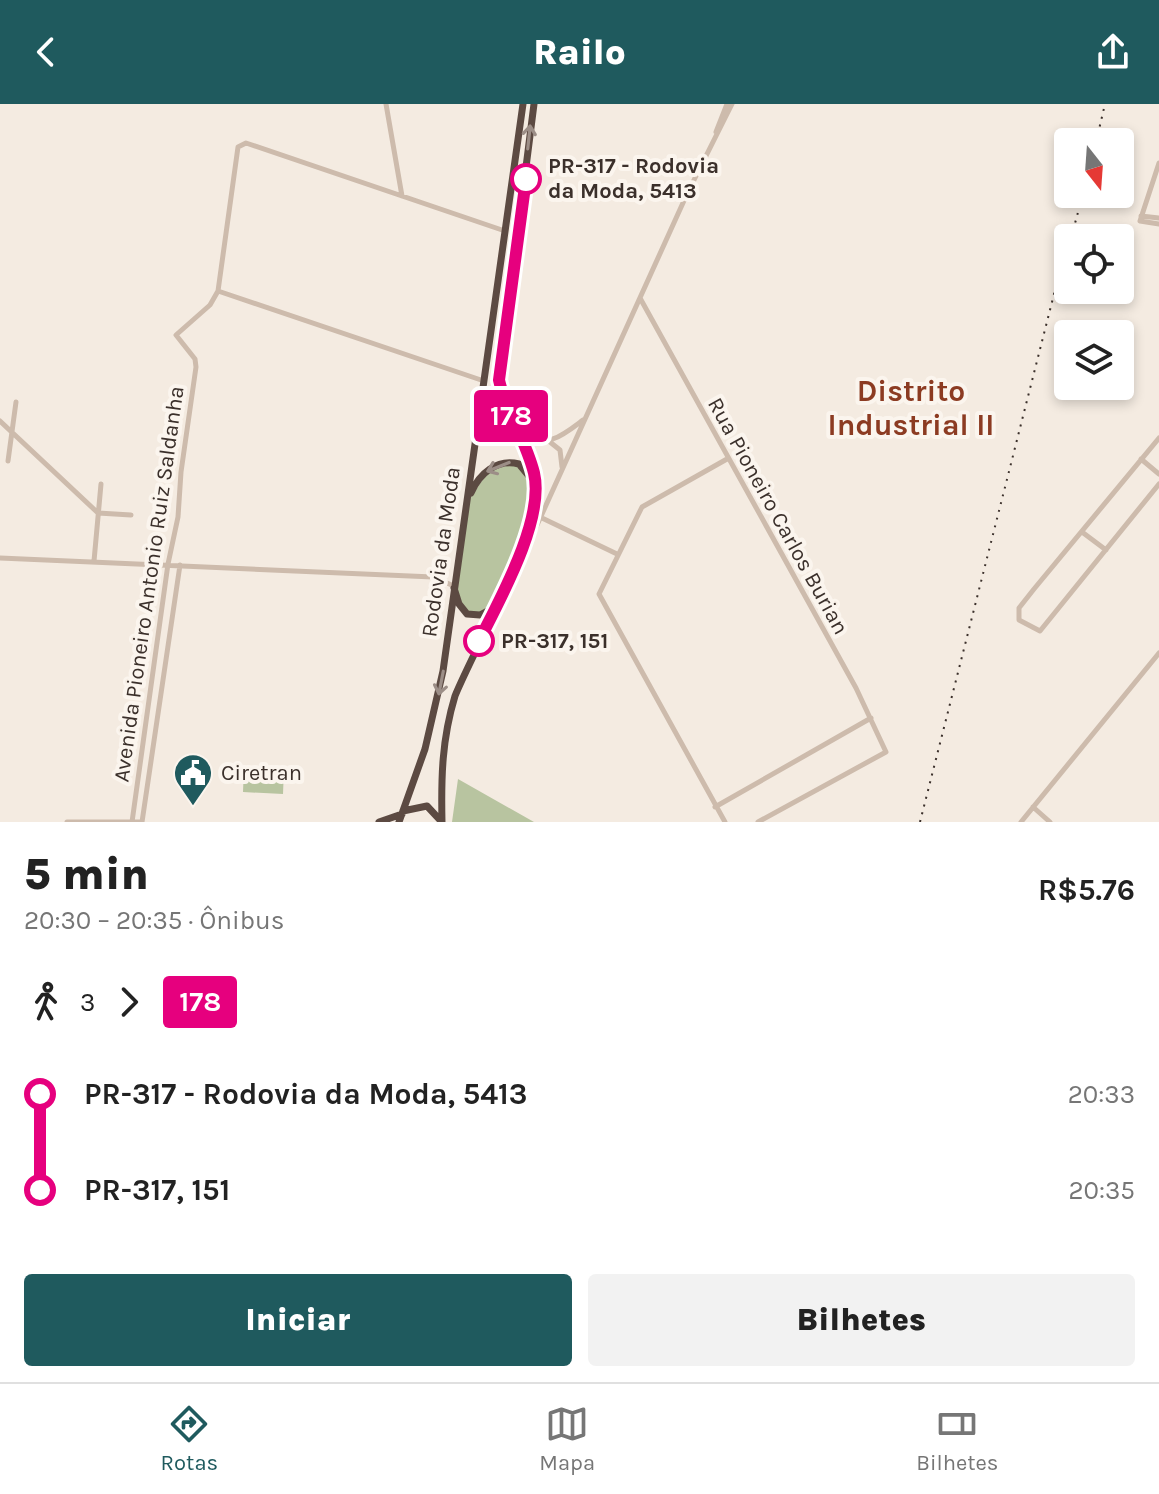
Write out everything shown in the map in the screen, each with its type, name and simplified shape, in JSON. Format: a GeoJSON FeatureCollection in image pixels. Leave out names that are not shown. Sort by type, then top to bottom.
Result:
{"type":"FeatureCollection","features":[{"type":"Feature","properties":{"kind":"highway","name":"Rodovia da Moda"},"geometry":{"type":"LineString","coordinates":[[401,816],[435,714],[523,104]]}},
{"type":"Feature","properties":{"kind":"highway"},"geometry":{"type":"LineString","coordinates":[[442,822],[441,758],[446,726],[463,676],[529,531],[535,510],[536,486],[518,430],[503,399],[500,355],[534,104]]}},
{"type":"Feature","properties":{"kind":"highway"},"geometry":{"type":"LineString","coordinates":[[467,503],[477,480],[502,463],[519,464],[536,486]]}},
{"type":"Feature","properties":{"kind":"highway"},"geometry":{"type":"LineString","coordinates":[[454,586],[459,604],[467,614],[480,615],[496,606]]}},
{"type":"Feature","properties":{"kind":"highway"},"geometry":{"type":"LineString","coordinates":[[379,822],[427,806],[442,822]]}},
{"type":"Feature","properties":{"kind":"street"},"geometry":{"type":"LineString","coordinates":[[386,104],[402,196]]}},
{"type":"Feature","properties":{"kind":"street"},"geometry":{"type":"LineString","coordinates":[[496,606],[542,518],[584,419],[730,104]]}},
{"type":"Feature","properties":{"kind":"street"},"geometry":{"type":"LineString","coordinates":[[485,381],[218,291],[236,150],[246,143],[505,231]]}},
{"type":"Feature","properties":{"kind":"street"},"geometry":{"type":"LineString","coordinates":[[1141,219],[1159,163]]}},
{"type":"Feature","properties":{"kind":"street"},"geometry":{"type":"LineString","coordinates":[[1141,219],[1159,218]]}},
{"type":"Feature","properties":{"kind":"street"},"geometry":{"type":"LineString","coordinates":[[1141,219],[1159,224]]}},
{"type":"Feature","properties":{"kind":"street","name":"Avenida Pioneiro Antonio Ruiz Saldanha"},"geometry":{"type":"LineString","coordinates":[[132,821],[168,564],[178,517],[196,367],[195,359],[176,335],[210,305],[218,291]]}},
{"type":"Feature","properties":{"kind":"street","name":"Rua Pioneiro Carlos Burian"},"geometry":{"type":"LineString","coordinates":[[640,298],[871,718],[886,752],[758,822]]}},
{"type":"Feature","properties":{"kind":"street"},"geometry":{"type":"LineString","coordinates":[[8,461],[16,402]]}},
{"type":"Feature","properties":{"kind":"street"},"geometry":{"type":"LineString","coordinates":[[549,442],[584,419]]}},
{"type":"Feature","properties":{"kind":"street"},"geometry":{"type":"LineString","coordinates":[[0,421],[98,513],[131,515]]}},
{"type":"Feature","properties":{"kind":"street"},"geometry":{"type":"LineString","coordinates":[[518,430],[534,440],[549,442],[560,450],[562,472]]}},
{"type":"Feature","properties":{"kind":"street"},"geometry":{"type":"LineString","coordinates":[[1159,438],[1019,608],[1019,620],[1040,631],[1159,484]]}},
{"type":"Feature","properties":{"kind":"street"},"geometry":{"type":"LineString","coordinates":[[725,822],[601,599],[600,590],[642,507],[727,459]]}},
{"type":"Feature","properties":{"kind":"street"},"geometry":{"type":"LineString","coordinates":[[1141,459],[1159,474]]}},
{"type":"Feature","properties":{"kind":"street"},"geometry":{"type":"LineString","coordinates":[[94,561],[101,484]]}},
{"type":"Feature","properties":{"kind":"street"},"geometry":{"type":"LineString","coordinates":[[542,518],[617,554]]}},
{"type":"Feature","properties":{"kind":"street"},"geometry":{"type":"LineString","coordinates":[[1082,532],[1106,550]]}},
{"type":"Feature","properties":{"kind":"street"},"geometry":{"type":"LineString","coordinates":[[0,558],[433,577],[454,586]]}},
{"type":"Feature","properties":{"kind":"street","name":"Avenida Pioneiro Antonio Ruiz Saldanha"},"geometry":{"type":"LineString","coordinates":[[142,822],[180,565]]}},
{"type":"Feature","properties":{"kind":"street"},"geometry":{"type":"LineString","coordinates":[[1021,822],[1159,653]]}},
{"type":"Feature","properties":{"kind":"street"},"geometry":{"type":"LineString","coordinates":[[153,667],[165,669]]}},
{"type":"Feature","properties":{"kind":"street"},"geometry":{"type":"LineString","coordinates":[[715,807],[871,718]]}},
{"type":"Feature","properties":{"kind":"street"},"geometry":{"type":"LineString","coordinates":[[1033,807],[1050,822]]}},
{"type":"Feature","properties":{"kind":"street"},"geometry":{"type":"LineString","coordinates":[[67,822],[142,822]]}},
{"type":"Feature","properties":{"kind":"green space"},"geometry":{"type":"Polygon","coordinates":[[[519,464],[536,486],[535,510],[496,606],[487,612],[467,614],[454,586],[467,503],[490,469],[519,464]]]}},
{"type":"Feature","properties":{"kind":"green space"},"geometry":{"type":"Polygon","coordinates":[[[244,766],[284,768],[283,794],[243,792],[244,766]]]}},
{"type":"Feature","properties":{"kind":"green space"},"geometry":{"type":"Polygon","coordinates":[[[458,779],[534,822],[452,822],[458,779]]]}},
{"type":"Feature","properties":{"kind":"railway"},"geometry":{"type":"LineString","coordinates":[[1099,128],[1105,104]]}},
{"type":"Feature","properties":{"kind":"railway"},"geometry":{"type":"LineString","coordinates":[[1075,224],[1079,208]]}},
{"type":"Feature","properties":{"kind":"railway"},"geometry":{"type":"LineString","coordinates":[[920,822],[1054,294]]}},
{"type":"Feature","properties":{"kind":"bus line","name":"178"},"geometry":{"type":"LineString","coordinates":[[479,641],[529,531],[535,510],[534,475],[503,399],[499,380],[526,179]]}},
{"type":"Feature","properties":{"kind":"place","name":"PR-317 - Rodovia da Moda, 5413"},"geometry":{"type":"Point","coordinates":[526,179]}},
{"type":"Feature","properties":{"kind":"place","name":"PR-317, 151"},"geometry":{"type":"Point","coordinates":[479,641]}},
{"type":"Feature","properties":{"kind":"place","name":"Ciretran"},"geometry":{"type":"Point","coordinates":[193,807]}},
{"type":"Feature","properties":{"kind":"district","name":"Distrito Industrial II"},"geometry":{"type":"Point","coordinates":[911,408]}}]}
